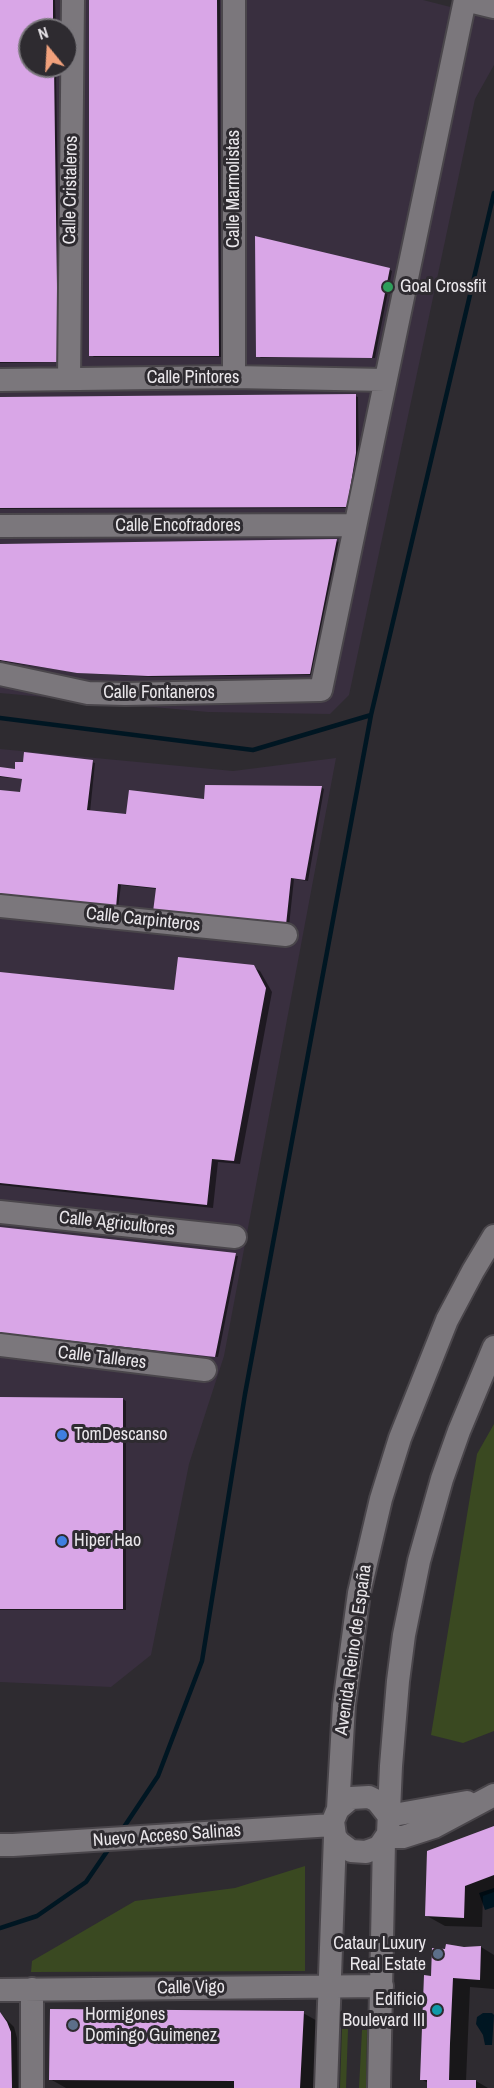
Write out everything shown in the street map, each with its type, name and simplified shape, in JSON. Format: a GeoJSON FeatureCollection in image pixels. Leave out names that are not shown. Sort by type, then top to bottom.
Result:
{"type":"FeatureCollection","features":[{"type":"Feature","properties":{"kind":"street","name":"Calle Cristaleros"},"geometry":{"type":"LineString","coordinates":[[69,379],[73,0]]}},
{"type":"Feature","properties":{"kind":"street","name":"Calle Marmolistas"},"geometry":{"type":"LineString","coordinates":[[234,0],[234,377]]}},
{"type":"Feature","properties":{"kind":"street"},"geometry":{"type":"LineString","coordinates":[[355,525],[465,0],[494,7]]}},
{"type":"Feature","properties":{"kind":"street","name":"Calle Pintores"},"geometry":{"type":"LineString","coordinates":[[0,380],[234,377],[385,380]]}},
{"type":"Feature","properties":{"kind":"street","name":"Calle Encofradores"},"geometry":{"type":"LineString","coordinates":[[0,526],[355,525]]}},
{"type":"Feature","properties":{"kind":"street","name":"Calle Fontaneros"},"geometry":{"type":"LineString","coordinates":[[0,674],[88,693],[321,690],[355,525]]}},
{"type":"Feature","properties":{"kind":"street","name":"Calle Carpinteros"},"geometry":{"type":"LineString","coordinates":[[0,906],[286,935]]}},
{"type":"Feature","properties":{"kind":"street","name":"Calle Agricultores"},"geometry":{"type":"LineString","coordinates":[[0,1212],[235,1237]]}},
{"type":"Feature","properties":{"kind":"street","name":"Avenida Reino de España"},"geometry":{"type":"LineString","coordinates":[[326,2088],[340,1745],[351,1641],[359,1593],[381,1499],[400,1438],[447,1320],[494,1236]]}},
{"type":"Feature","properties":{"kind":"street","name":"Calle Talleres"},"geometry":{"type":"LineString","coordinates":[[0,1345],[205,1370]]}},
{"type":"Feature","properties":{"kind":"street"},"geometry":{"type":"LineString","coordinates":[[379,2088],[387,1827],[398,1681],[404,1635],[419,1562],[441,1479],[494,1347]]}},
{"type":"Feature","properties":{"kind":"street"},"geometry":{"type":"LineString","coordinates":[[387,1827],[373,1850],[358,1853],[345,1847],[336,1823],[351,1798],[369,1797],[377,1801],[387,1827],[403,1837],[434,1827],[488,1797]]}},
{"type":"Feature","properties":{"kind":"street","name":"Nuevo Acceso Salinas"},"geometry":{"type":"LineString","coordinates":[[3,1846],[336,1823]]}},
{"type":"Feature","properties":{"kind":"street","name":"Calle Vigo"},"geometry":{"type":"LineString","coordinates":[[0,1990],[382,1986]]}},
{"type":"Feature","properties":{"kind":"street"},"geometry":{"type":"LineString","coordinates":[[32,1989],[32,2088]]}},
{"type":"Feature","properties":{"kind":"shaded area"},"geometry":{"type":"Polygon","coordinates":[[[0,0],[423,0],[494,18],[494,65],[475,99],[349,695],[330,714],[208,712],[0,693],[0,0]]]}},
{"type":"Feature","properties":{"kind":"shaded area"},"geometry":{"type":"Polygon","coordinates":[[[0,749],[233,771],[336,758],[224,1356],[189,1464],[151,1655],[111,1687],[0,1682],[0,749]]]}},
{"type":"Feature","properties":{"kind":"green space"},"geometry":{"type":"Polygon","coordinates":[[[494,1424],[494,1731],[463,1743],[431,1735],[477,1454],[494,1424]]]}},
{"type":"Feature","properties":{"kind":"green space"},"geometry":{"type":"Polygon","coordinates":[[[305,1866],[305,1971],[31,1972],[32,1961],[135,1901],[235,1888],[305,1866]]]}},
{"type":"Feature","properties":{"kind":"green space"},"geometry":{"type":"Polygon","coordinates":[[[342,2029],[348,2029],[346,2088],[340,2088],[342,2029]]]}},
{"type":"Feature","properties":{"kind":"green space"},"geometry":{"type":"Polygon","coordinates":[[[362,2030],[367,2030],[366,2088],[359,2088],[362,2030]]]}},
{"type":"Feature","properties":{"kind":"water"},"geometry":{"type":"Polygon","coordinates":[[[494,1888],[494,1907],[485,1910],[479,1893],[494,1888]]]}},
{"type":"Feature","properties":{"kind":"water"},"geometry":{"type":"Polygon","coordinates":[[[483,2013],[494,2015],[492,2045],[485,2045],[483,2035],[476,2024],[477,2017],[483,2013]]]}},
{"type":"Feature","properties":{"kind":"building"},"geometry":{"type":"Polygon","coordinates":[[[0,0],[53,0],[53,18],[18,18],[18,78],[54,78],[58,362],[0,362],[0,0]]]}},
{"type":"Feature","properties":{"kind":"building"},"geometry":{"type":"Polygon","coordinates":[[[89,0],[217,0],[219,356],[89,356],[89,0]]]}},
{"type":"Feature","properties":{"kind":"building"},"geometry":{"type":"Polygon","coordinates":[[[255,236],[390,268],[372,358],[256,357],[255,236]]]}},
{"type":"Feature","properties":{"kind":"building"},"geometry":{"type":"Polygon","coordinates":[[[356,394],[356,453],[347,507],[0,508],[0,397],[356,394]]]}},
{"type":"Feature","properties":{"kind":"building"},"geometry":{"type":"Polygon","coordinates":[[[337,539],[310,674],[148,676],[77,673],[0,660],[0,544],[337,539]]]}},
{"type":"Feature","properties":{"kind":"building"},"geometry":{"type":"Polygon","coordinates":[[[24,752],[93,760],[87,810],[126,814],[129,790],[204,799],[205,785],[322,786],[305,880],[291,878],[286,925],[153,912],[156,888],[118,884],[116,908],[0,896],[0,790],[20,792],[22,779],[0,776],[0,767],[15,769],[15,762],[23,762],[24,752]]]}},
{"type":"Feature","properties":{"kind":"building"},"geometry":{"type":"Polygon","coordinates":[[[178,957],[254,965],[266,988],[234,1161],[212,1159],[207,1205],[0,1183],[0,972],[174,990],[178,957]]]}},
{"type":"Feature","properties":{"kind":"building"},"geometry":{"type":"Polygon","coordinates":[[[0,1227],[236,1253],[215,1357],[0,1333],[0,1227]]]}},
{"type":"Feature","properties":{"kind":"building","name":"Hiper Hao"},"geometry":{"type":"Polygon","coordinates":[[[0,1397],[123,1398],[123,1609],[0,1609],[0,1397]]]}},
{"type":"Feature","properties":{"kind":"building"},"geometry":{"type":"Polygon","coordinates":[[[494,1826],[494,1875],[465,1886],[464,1918],[425,1916],[427,1851],[494,1826]]]}},
{"type":"Feature","properties":{"kind":"building","name":"Edificio Boulevard III"},"geometry":{"type":"Polygon","coordinates":[[[446,1944],[464,1947],[481,1946],[480,1980],[453,1978],[450,2043],[449,2080],[476,2080],[476,2088],[427,2088],[427,2080],[420,2080],[424,1975],[431,1976],[432,1948],[445,1949],[446,1944]]]}},
{"type":"Feature","properties":{"kind":"building"},"geometry":{"type":"Polygon","coordinates":[[[50,2009],[304,2011],[300,2088],[234,2088],[234,2081],[49,2080],[50,2009]]]}},
{"type":"Feature","properties":{"kind":"building"},"geometry":{"type":"Polygon","coordinates":[[[0,2012],[11,2032],[12,2088],[0,2088],[0,2012]]]}},
{"type":"Feature","properties":{"kind":"waterway"},"geometry":{"type":"LineString","coordinates":[[122,1830],[158,1776],[202,1661],[245,1394],[371,715],[494,193]]}},
{"type":"Feature","properties":{"kind":"waterway"},"geometry":{"type":"LineString","coordinates":[[0,718],[253,750],[371,715]]}},
{"type":"Feature","properties":{"kind":"waterway"},"geometry":{"type":"LineString","coordinates":[[0,1928],[37,1916],[86,1882],[110,1847]]}},
{"type":"Feature","properties":{"kind":"place","name":"Goal Crossfit"},"geometry":{"type":"Point","coordinates":[388,287]}},
{"type":"Feature","properties":{"kind":"place","name":"TomDescanso"},"geometry":{"type":"Point","coordinates":[62,1435]}},
{"type":"Feature","properties":{"kind":"place","name":"Hiper Hao"},"geometry":{"type":"Point","coordinates":[62,1541]}},
{"type":"Feature","properties":{"kind":"place","name":"Cataur Luxury Real Estate"},"geometry":{"type":"Point","coordinates":[438,1954]}},
{"type":"Feature","properties":{"kind":"place","name":"Edificio Boulevard III"},"geometry":{"type":"Point","coordinates":[437,2010]}},
{"type":"Feature","properties":{"kind":"place","name":"Hormigones Domingo Guimenez"},"geometry":{"type":"Point","coordinates":[73,2025]}}]}
